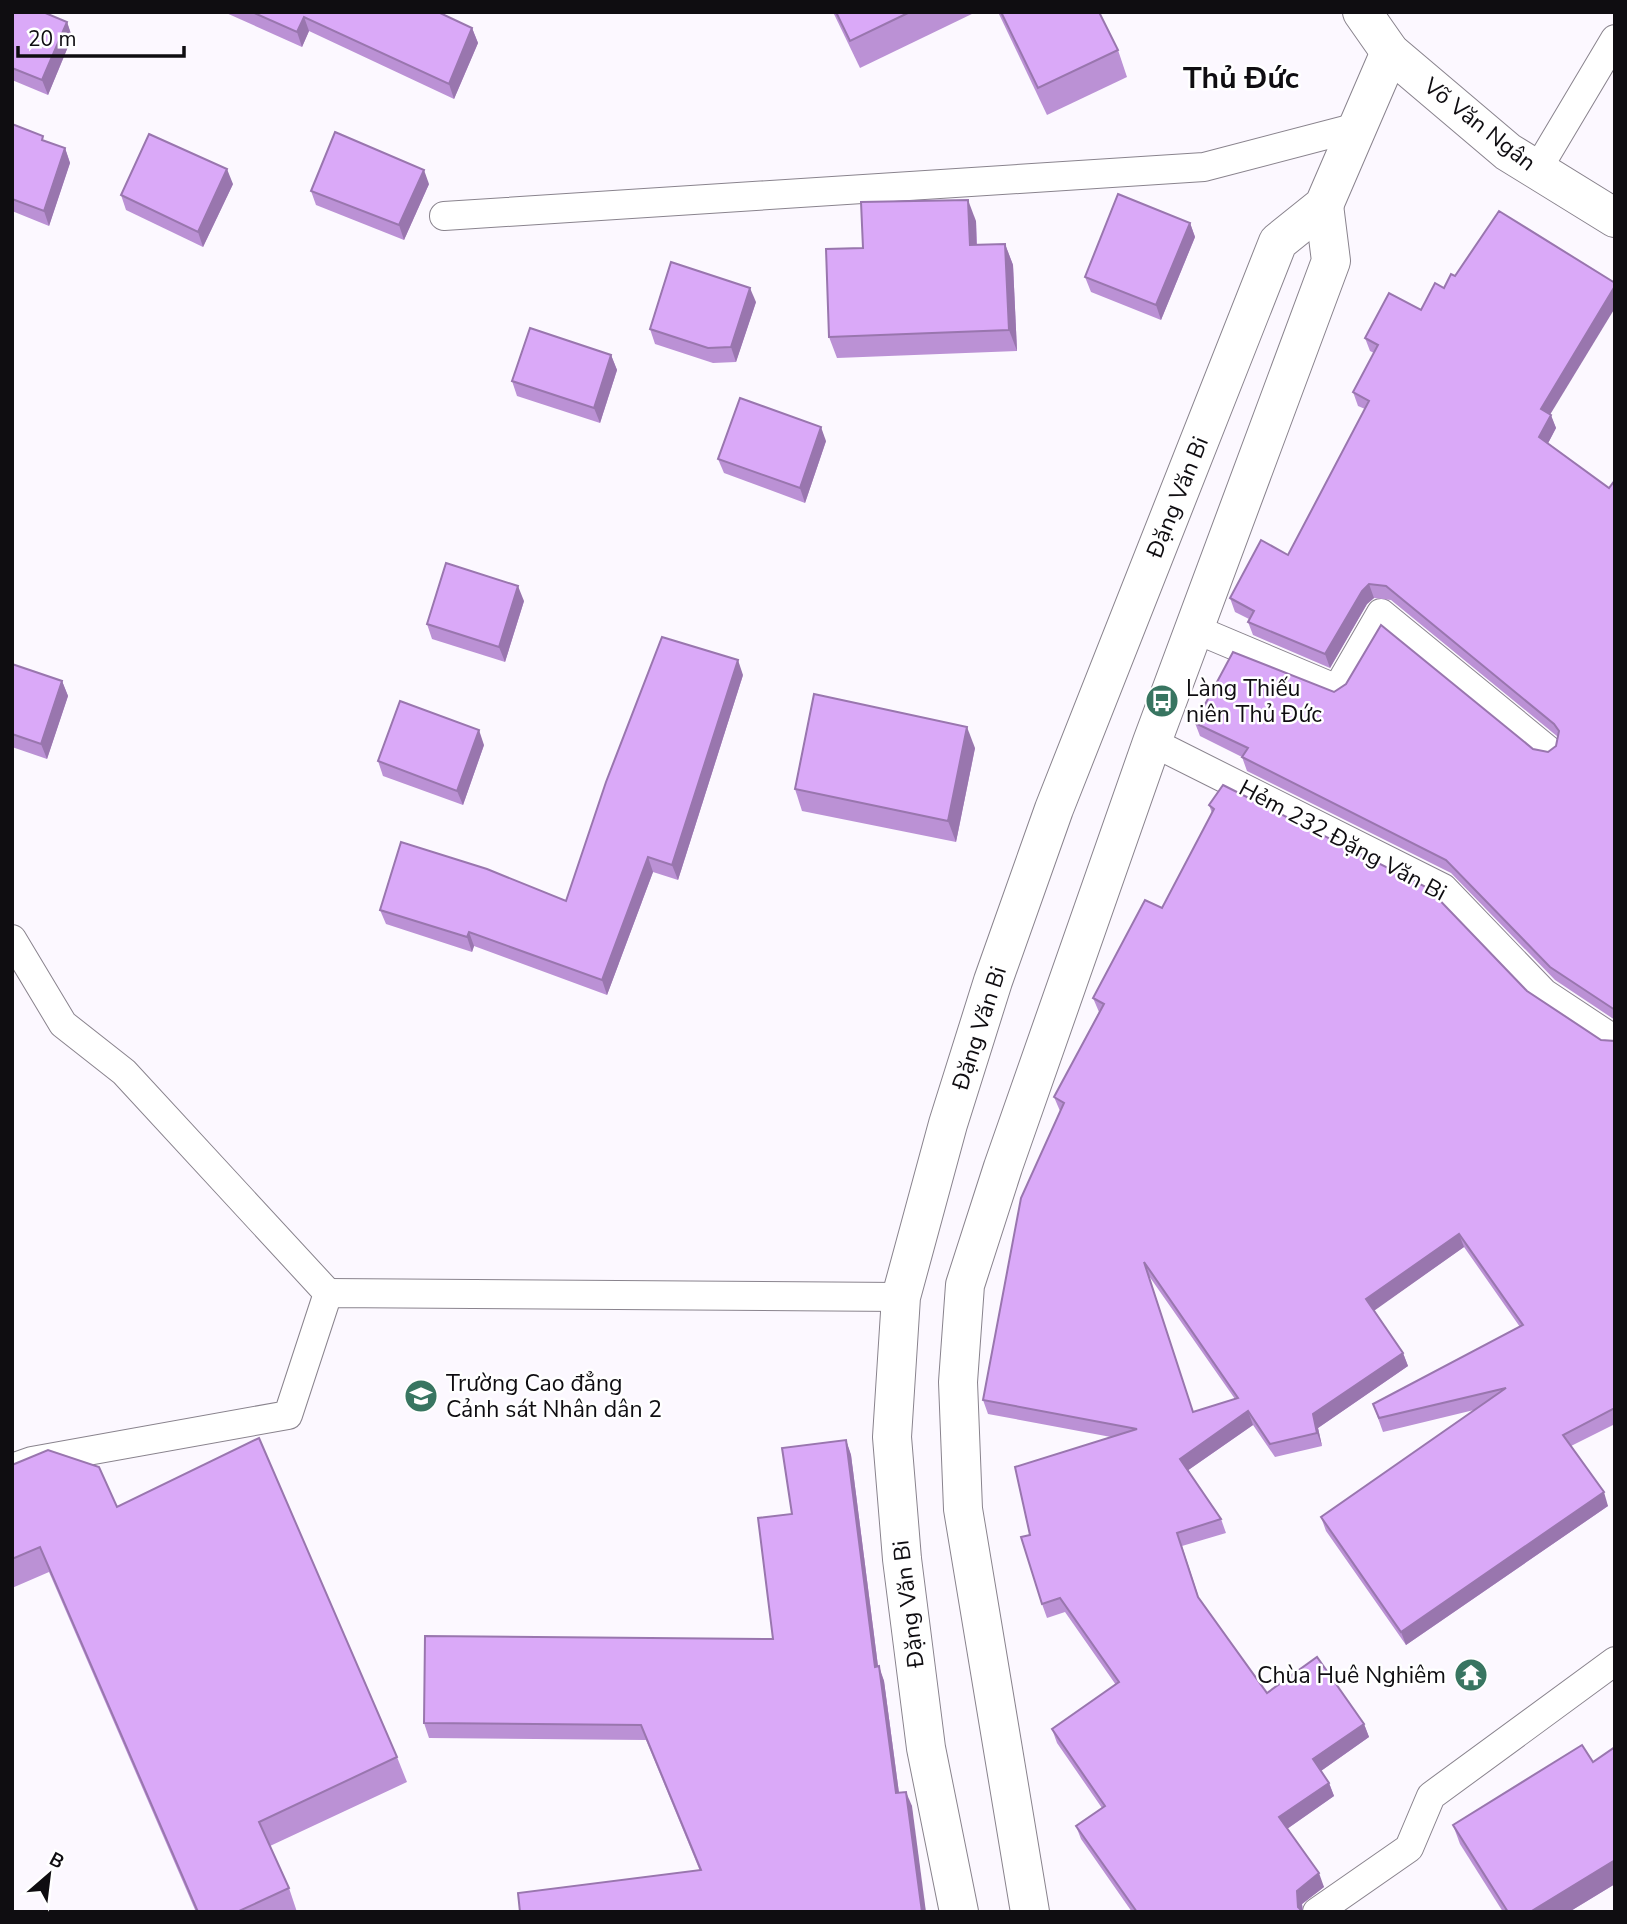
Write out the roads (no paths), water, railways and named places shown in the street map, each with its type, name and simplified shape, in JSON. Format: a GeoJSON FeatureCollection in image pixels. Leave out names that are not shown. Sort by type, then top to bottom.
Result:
{"type":"FeatureCollection","features":[{"type":"Feature","properties":{"kind":"main road","name":"Võ Văn Ngân"},"geometry":{"type":"LineString","coordinates":[[1362,12],[1390,52],[1508,152],[1615,218]]}},
{"type":"Feature","properties":{"kind":"main road","name":"Đặng Văn Bi"},"geometry":{"type":"LineString","coordinates":[[959,1912],[926,1748],[902,1559],[892,1437],[901,1297],[948,1124],[989,994],[1059,796],[1278,242],[1324,205],[1390,52]]}},
{"type":"Feature","properties":{"kind":"main road"},"geometry":{"type":"LineString","coordinates":[[1030,1912],[963,1509],[958,1382],[965,1285],[1003,1167],[1152,742],[1331,261],[1324,205]]}},
{"type":"Feature","properties":{"kind":"lane"},"geometry":{"type":"LineString","coordinates":[[1537,170],[1615,39]]}},
{"type":"Feature","properties":{"kind":"lane"},"geometry":{"type":"LineString","coordinates":[[444,216],[1203,167],[1357,127]]}},
{"type":"Feature","properties":{"kind":"lane"},"geometry":{"type":"LineString","coordinates":[[1195,629],[1337,689],[1381,613],[1548,750]]}},
{"type":"Feature","properties":{"kind":"lane","name":"Hẻm 232 Đặng Văn Bi"},"geometry":{"type":"LineString","coordinates":[[1152,742],[1443,888],[1544,993],[1615,1040]]}},
{"type":"Feature","properties":{"kind":"lane"},"geometry":{"type":"LineString","coordinates":[[12,939],[63,1024],[124,1073],[328,1293],[901,1297]]}},
{"type":"Feature","properties":{"kind":"lane"},"geometry":{"type":"LineString","coordinates":[[12,1468],[32,1461],[288,1415],[328,1293]]}},
{"type":"Feature","properties":{"kind":"lane"},"geometry":{"type":"LineString","coordinates":[[1317,1912],[1409,1848],[1431,1797],[1615,1661]]}},
{"type":"Feature","properties":{"kind":"place","name":"Làng Thiếu niên Thủ Đức"},"geometry":{"type":"Point","coordinates":[1162,701]}},
{"type":"Feature","properties":{"kind":"place","name":"Trường Cao đẳng Cảnh sát Nhân dân 2"},"geometry":{"type":"Point","coordinates":[421,1396]}},
{"type":"Feature","properties":{"kind":"place","name":"Chùa Huê Nghiêm"},"geometry":{"type":"Point","coordinates":[1471,1675]}},
{"type":"Feature","properties":{"kind":"district","name":"Thủ Đức"},"geometry":{"type":"Point","coordinates":[1241,78]}}]}
